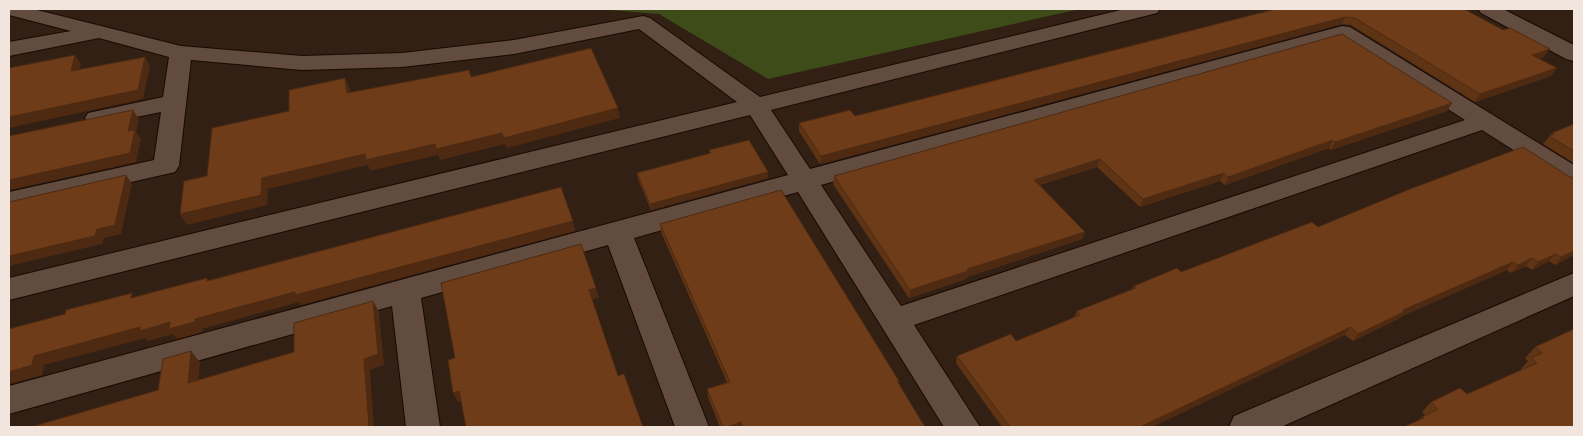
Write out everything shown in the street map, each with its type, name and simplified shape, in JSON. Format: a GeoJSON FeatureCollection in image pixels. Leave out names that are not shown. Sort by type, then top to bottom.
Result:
{"type":"FeatureCollection","features":[{"type":"Feature","properties":{"kind":"street"},"geometry":{"type":"LineString","coordinates":[[9,289],[755,104],[1150,9]]}},
{"type":"Feature","properties":{"kind":"street"},"geometry":{"type":"LineString","coordinates":[[1488,9],[1574,54]]}},
{"type":"Feature","properties":{"kind":"street"},"geometry":{"type":"LineString","coordinates":[[9,10],[181,52],[302,63],[402,60],[514,47],[643,22],[755,104],[963,427]]}},
{"type":"Feature","properties":{"kind":"street"},"geometry":{"type":"LineString","coordinates":[[9,49],[100,32]]}},
{"type":"Feature","properties":{"kind":"street"},"geometry":{"type":"LineString","coordinates":[[9,400],[1342,32],[1574,177]]}},
{"type":"Feature","properties":{"kind":"street"},"geometry":{"type":"LineString","coordinates":[[9,201],[166,166],[181,52]]}},
{"type":"Feature","properties":{"kind":"street"},"geometry":{"type":"LineString","coordinates":[[77,122],[174,102]]}},
{"type":"Feature","properties":{"kind":"street"},"geometry":{"type":"LineString","coordinates":[[894,320],[1485,122]]}},
{"type":"Feature","properties":{"kind":"street"},"geometry":{"type":"LineString","coordinates":[[618,232],[692,427]]}},
{"type":"Feature","properties":{"kind":"street"},"geometry":{"type":"LineString","coordinates":[[1246,427],[1574,284]]}},
{"type":"Feature","properties":{"kind":"street"},"geometry":{"type":"LineString","coordinates":[[405,292],[423,427]]}},
{"type":"Feature","properties":{"kind":"green space"},"geometry":{"type":"Polygon","coordinates":[[[598,9],[1080,9],[768,79],[659,14],[598,9]]]}},
{"type":"Feature","properties":{"kind":"building"},"geometry":{"type":"Polygon","coordinates":[[[1276,9],[1464,9],[1503,30],[1510,28],[1550,49],[1532,55],[1557,68],[1480,94],[1355,18],[1345,17],[821,156],[799,123],[850,110],[855,116],[1276,9]]]}},
{"type":"Feature","properties":{"kind":"building"},"geometry":{"type":"Polygon","coordinates":[[[1342,34],[1452,103],[1335,142],[1333,140],[1228,177],[1224,173],[1143,199],[1100,159],[1034,180],[1085,232],[967,269],[968,271],[910,290],[834,176],[1342,34]]]}},
{"type":"Feature","properties":{"kind":"building"},"geometry":{"type":"Polygon","coordinates":[[[591,48],[618,108],[504,138],[502,133],[436,149],[435,144],[366,160],[365,154],[262,178],[261,195],[180,214],[184,181],[207,176],[212,128],[289,111],[289,90],[345,78],[347,93],[469,70],[471,77],[591,48]]]}},
{"type":"Feature","properties":{"kind":"building"},"geometry":{"type":"Polygon","coordinates":[[[75,55],[71,71],[145,57],[138,90],[9,117],[9,68],[75,55]]]}},
{"type":"Feature","properties":{"kind":"building"},"geometry":{"type":"Polygon","coordinates":[[[133,110],[128,131],[135,130],[130,153],[9,180],[9,136],[133,110]]]}},
{"type":"Feature","properties":{"kind":"building"},"geometry":{"type":"Polygon","coordinates":[[[1574,124],[1574,151],[1549,136],[1554,134],[1552,133],[1574,124]]]}},
{"type":"Feature","properties":{"kind":"building"},"geometry":{"type":"Polygon","coordinates":[[[749,140],[768,172],[650,204],[637,173],[711,153],[709,150],[749,140]]]}},
{"type":"Feature","properties":{"kind":"building"},"geometry":{"type":"Polygon","coordinates":[[[1523,147],[1574,178],[1574,251],[1561,257],[1556,254],[1538,262],[1532,258],[1518,265],[1513,262],[1403,310],[1404,312],[1358,334],[1351,327],[1140,427],[1010,427],[957,356],[1011,334],[1016,341],[1080,315],[1077,311],[1136,288],[1134,286],[1177,268],[1181,272],[1312,222],[1318,227],[1410,189],[1523,147]]]}},
{"type":"Feature","properties":{"kind":"building"},"geometry":{"type":"Polygon","coordinates":[[[126,175],[115,225],[97,229],[95,236],[9,256],[9,202],[126,175]]]}},
{"type":"Feature","properties":{"kind":"building"},"geometry":{"type":"Polygon","coordinates":[[[561,187],[573,221],[295,295],[295,292],[195,319],[195,322],[169,329],[170,322],[140,331],[140,327],[34,356],[32,365],[9,372],[9,329],[65,314],[66,310],[132,293],[131,298],[207,278],[207,281],[561,187]]]}},
{"type":"Feature","properties":{"kind":"building"},"geometry":{"type":"Polygon","coordinates":[[[781,190],[899,381],[897,381],[925,427],[743,427],[741,422],[723,427],[707,389],[730,382],[660,224],[781,190]]]}},
{"type":"Feature","properties":{"kind":"building"},"geometry":{"type":"Polygon","coordinates":[[[581,244],[596,288],[589,290],[618,376],[624,374],[643,427],[466,427],[459,391],[453,393],[448,360],[455,358],[441,283],[581,244]]]}},
{"type":"Feature","properties":{"kind":"building"},"geometry":{"type":"Polygon","coordinates":[[[373,301],[378,354],[364,359],[369,427],[31,427],[158,390],[163,359],[191,351],[188,383],[294,352],[294,323],[373,301]]]}},
{"type":"Feature","properties":{"kind":"building"},"geometry":{"type":"Polygon","coordinates":[[[1574,329],[1574,427],[1403,427],[1424,418],[1422,417],[1438,409],[1431,402],[1460,388],[1467,394],[1537,363],[1531,358],[1542,353],[1535,347],[1574,329]]]}}]}
